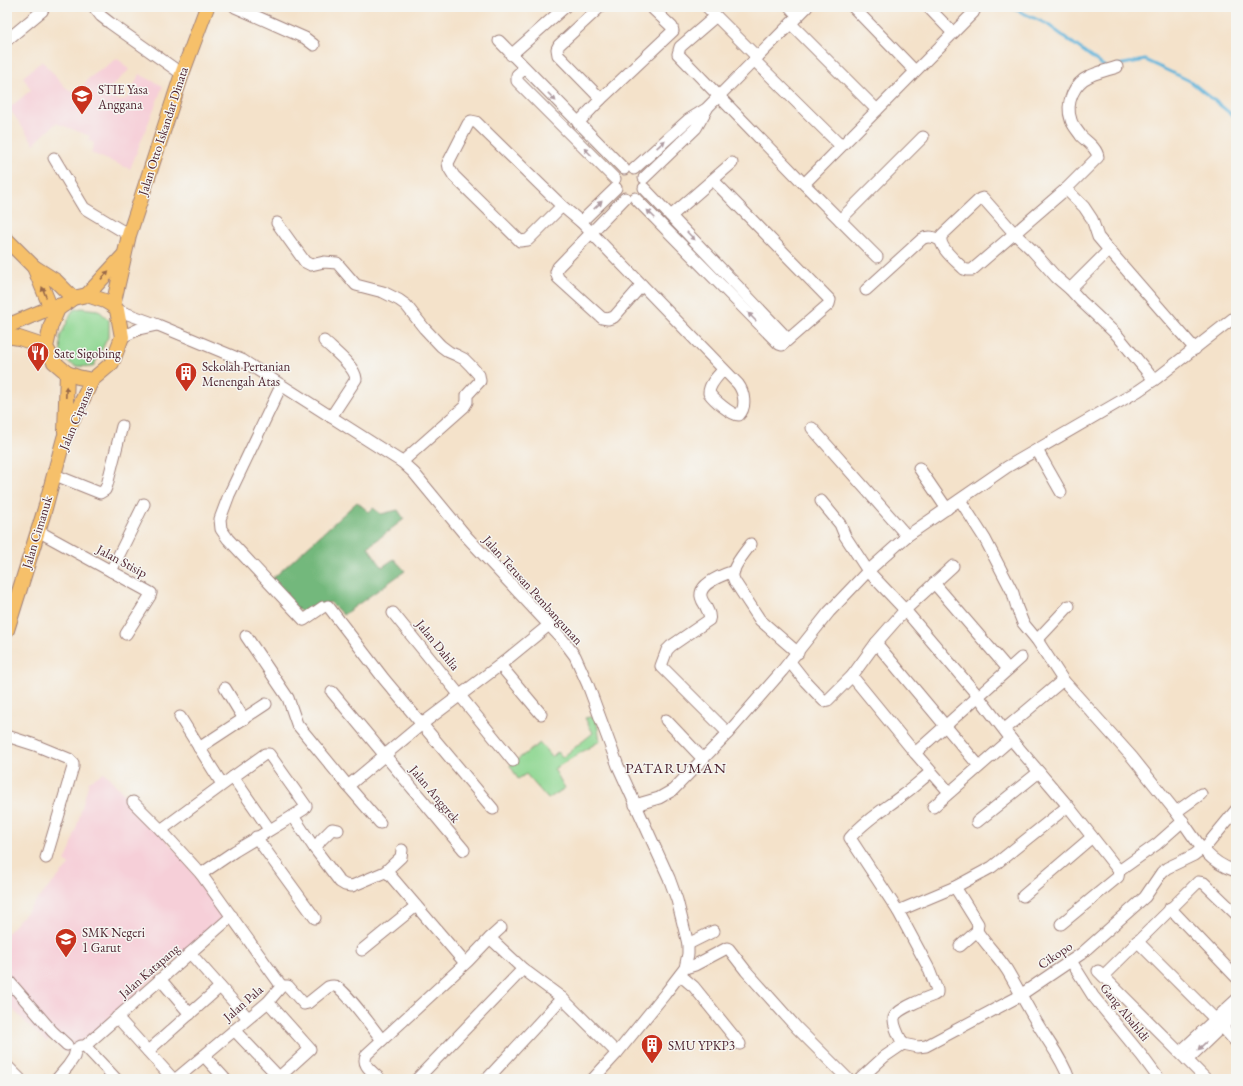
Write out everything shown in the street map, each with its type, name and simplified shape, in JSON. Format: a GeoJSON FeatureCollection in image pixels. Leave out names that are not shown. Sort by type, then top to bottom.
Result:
{"type":"FeatureCollection","features":[{"type":"Feature","properties":{"kind":"main road","name":"Jalan Otto Iskandar Dinata"},"geometry":{"type":"LineString","coordinates":[[124,256],[129,235],[182,74],[207,7]]}},
{"type":"Feature","properties":{"kind":"main road"},"geometry":{"type":"LineString","coordinates":[[7,240],[34,267],[56,281],[69,301]]}},
{"type":"Feature","properties":{"kind":"main road"},"geometry":{"type":"LineString","coordinates":[[46,347],[13,337],[12,324],[52,312],[69,301],[87,294],[124,256]]}},
{"type":"Feature","properties":{"kind":"main road"},"geometry":{"type":"LineString","coordinates":[[34,267],[52,312],[51,325],[46,347],[54,362],[67,373],[92,380],[112,363],[122,337],[115,308],[124,256]]}},
{"type":"Feature","properties":{"kind":"main road"},"geometry":{"type":"LineString","coordinates":[[87,294],[105,301],[115,308]]}},
{"type":"Feature","properties":{"kind":"main road"},"geometry":{"type":"LineString","coordinates":[[64,438],[67,373]]}},
{"type":"Feature","properties":{"kind":"main road","name":"Jalan Cipanas"},"geometry":{"type":"LineString","coordinates":[[54,477],[64,438],[92,380]]}},
{"type":"Feature","properties":{"kind":"main road","name":"Jalan Cimanuk"},"geometry":{"type":"LineString","coordinates":[[7,630],[9,615],[38,531],[54,477]]}},
{"type":"Feature","properties":{"kind":"street"},"geometry":{"type":"LineString","coordinates":[[9,35],[42,11],[44,7]]}},
{"type":"Feature","properties":{"kind":"street"},"geometry":{"type":"LineString","coordinates":[[94,7],[101,16],[110,23],[182,74]]}},
{"type":"Feature","properties":{"kind":"street"},"geometry":{"type":"LineString","coordinates":[[235,7],[305,38],[314,45]]}},
{"type":"Feature","properties":{"kind":"street"},"geometry":{"type":"LineString","coordinates":[[511,54],[565,7]]}},
{"type":"Feature","properties":{"kind":"street"},"geometry":{"type":"LineString","coordinates":[[600,7],[557,49],[558,55],[601,99]]}},
{"type":"Feature","properties":{"kind":"street"},"geometry":{"type":"LineString","coordinates":[[578,124],[601,99],[673,31],[672,27],[651,7]]}},
{"type":"Feature","properties":{"kind":"street"},"geometry":{"type":"LineString","coordinates":[[707,7],[841,146]]}},
{"type":"Feature","properties":{"kind":"street"},"geometry":{"type":"LineString","coordinates":[[790,7],[795,20],[876,110]]}},
{"type":"Feature","properties":{"kind":"street"},"geometry":{"type":"LineString","coordinates":[[713,180],[830,300],[829,304],[782,345],[779,344],[709,273],[630,198],[619,194],[616,184],[618,173],[629,169],[688,120],[708,107],[808,7]]}},
{"type":"Feature","properties":{"kind":"street"},"geometry":{"type":"LineString","coordinates":[[853,7],[915,71]]}},
{"type":"Feature","properties":{"kind":"street"},"geometry":{"type":"LineString","coordinates":[[928,7],[953,33]]}},
{"type":"Feature","properties":{"kind":"street"},"geometry":{"type":"LineString","coordinates":[[804,184],[972,14],[975,9],[974,7]]}},
{"type":"Feature","properties":{"kind":"street"},"geometry":{"type":"LineString","coordinates":[[716,16],[680,47],[678,54],[876,257]]}},
{"type":"Feature","properties":{"kind":"street"},"geometry":{"type":"LineString","coordinates":[[499,41],[578,124],[629,169],[640,172],[644,183],[671,216],[788,339]]}},
{"type":"Feature","properties":{"kind":"street"},"geometry":{"type":"LineString","coordinates":[[1117,67],[1089,76],[1078,84],[1072,92],[1069,105],[1071,120],[1082,137],[1097,152],[1098,157],[1066,189],[1014,233],[972,270],[964,269],[942,247],[940,240],[942,235],[981,198],[985,200],[1014,233],[1031,249],[1056,277],[1117,335],[1154,380]]}},
{"type":"Feature","properties":{"kind":"street"},"geometry":{"type":"LineString","coordinates":[[524,69],[517,75],[517,81],[616,184]]}},
{"type":"Feature","properties":{"kind":"street"},"geometry":{"type":"LineString","coordinates":[[642,285],[614,317],[605,320],[558,278],[556,272],[558,267],[590,232],[630,198],[642,192],[644,183],[696,128],[708,107]]}},
{"type":"Feature","properties":{"kind":"street"},"geometry":{"type":"LineString","coordinates":[[562,206],[528,240],[524,242],[520,241],[454,176],[449,168],[448,163],[468,124],[471,121],[476,122],[562,206],[581,222],[723,370]]}},
{"type":"Feature","properties":{"kind":"street"},"geometry":{"type":"LineString","coordinates":[[840,220],[923,137]]}},
{"type":"Feature","properties":{"kind":"street"},"geometry":{"type":"LineString","coordinates":[[54,158],[84,208],[129,235]]}},
{"type":"Feature","properties":{"kind":"street"},"geometry":{"type":"LineString","coordinates":[[671,216],[732,163]]}},
{"type":"Feature","properties":{"kind":"street"},"geometry":{"type":"LineString","coordinates":[[581,222],[616,184]]}},
{"type":"Feature","properties":{"kind":"street"},"geometry":{"type":"LineString","coordinates":[[1066,189],[1084,207],[1092,219],[1098,237],[1195,349]]}},
{"type":"Feature","properties":{"kind":"street"},"geometry":{"type":"LineString","coordinates":[[277,223],[305,262],[311,265],[324,262],[337,263],[356,285],[383,292],[406,304],[424,328],[441,346],[449,352],[464,359],[479,375],[480,381],[467,395],[467,402],[464,407],[402,462]]}},
{"type":"Feature","properties":{"kind":"street"},"geometry":{"type":"LineString","coordinates":[[866,290],[926,236],[940,240]]}},
{"type":"Feature","properties":{"kind":"street"},"geometry":{"type":"LineString","coordinates":[[1070,289],[1109,250]]}},
{"type":"Feature","properties":{"kind":"street"},"geometry":{"type":"LineString","coordinates":[[709,273],[718,265]]}},
{"type":"Feature","properties":{"kind":"street","name":"Jalan Terusan Pembangunan"},"geometry":{"type":"LineString","coordinates":[[115,308],[242,360],[402,462],[414,473],[466,536],[563,640],[575,656],[618,766],[669,878],[677,900],[688,944],[688,954],[682,972]]}},
{"type":"Feature","properties":{"kind":"street"},"geometry":{"type":"LineString","coordinates":[[635,805],[659,798],[673,790],[728,733],[794,657],[829,612],[868,571],[907,536],[1007,467],[1138,391],[1195,349],[1236,316]]}},
{"type":"Feature","properties":{"kind":"street"},"geometry":{"type":"LineString","coordinates":[[122,337],[139,329],[158,325]]}},
{"type":"Feature","properties":{"kind":"street"},"geometry":{"type":"LineString","coordinates":[[324,341],[348,365],[356,376],[356,379],[331,417]]}},
{"type":"Feature","properties":{"kind":"street"},"geometry":{"type":"LineString","coordinates":[[281,386],[229,495],[220,519],[221,529],[228,540],[304,620],[325,607],[494,809]]}},
{"type":"Feature","properties":{"kind":"street"},"geometry":{"type":"LineString","coordinates":[[54,477],[100,493],[102,492],[107,485],[122,426]]}},
{"type":"Feature","properties":{"kind":"street"},"geometry":{"type":"LineString","coordinates":[[812,428],[907,536]]}},
{"type":"Feature","properties":{"kind":"street"},"geometry":{"type":"LineString","coordinates":[[1037,450],[1061,492]]}},
{"type":"Feature","properties":{"kind":"street"},"geometry":{"type":"LineString","coordinates":[[919,468],[946,509]]}},
{"type":"Feature","properties":{"kind":"street"},"geometry":{"type":"LineString","coordinates":[[960,500],[985,539],[1013,593],[1016,608],[1021,619],[1037,640],[1063,680],[1132,757],[1183,821],[1203,850],[1215,862],[1233,870]]}},
{"type":"Feature","properties":{"kind":"street"},"geometry":{"type":"LineString","coordinates":[[821,501],[840,524],[845,536],[868,571],[905,610],[978,696],[1068,806],[1119,872]]}},
{"type":"Feature","properties":{"kind":"street"},"geometry":{"type":"LineString","coordinates":[[111,571],[144,504]]}},
{"type":"Feature","properties":{"kind":"street","name":"Jalan Stisip"},"geometry":{"type":"LineString","coordinates":[[38,531],[150,593],[150,596],[126,634]]}},
{"type":"Feature","properties":{"kind":"street"},"geometry":{"type":"LineString","coordinates":[[751,544],[734,571],[733,576],[735,582],[760,620],[794,657],[805,681],[824,701],[830,699],[852,676],[876,643],[905,610],[953,566]]}},
{"type":"Feature","properties":{"kind":"street"},"geometry":{"type":"LineString","coordinates":[[728,733],[661,666],[667,650],[671,646],[709,620],[709,613],[701,598],[703,589],[709,582],[721,575],[734,571]]}},
{"type":"Feature","properties":{"kind":"street"},"geometry":{"type":"LineString","coordinates":[[934,583],[1008,669]]}},
{"type":"Feature","properties":{"kind":"street"},"geometry":{"type":"LineString","coordinates":[[1037,640],[1069,606]]}},
{"type":"Feature","properties":{"kind":"street","name":"Jalan Dahlia"},"geometry":{"type":"LineString","coordinates":[[393,613],[513,760]]}},
{"type":"Feature","properties":{"kind":"street"},"geometry":{"type":"LineString","coordinates":[[348,786],[422,724],[500,665],[549,625]]}},
{"type":"Feature","properties":{"kind":"street"},"geometry":{"type":"LineString","coordinates":[[246,636],[288,698],[297,724],[380,823]]}},
{"type":"Feature","properties":{"kind":"street"},"geometry":{"type":"LineString","coordinates":[[876,643],[979,766]]}},
{"type":"Feature","properties":{"kind":"street"},"geometry":{"type":"LineString","coordinates":[[914,753],[1021,658]]}},
{"type":"Feature","properties":{"kind":"street"},"geometry":{"type":"LineString","coordinates":[[500,665],[541,714]]}},
{"type":"Feature","properties":{"kind":"street"},"geometry":{"type":"LineString","coordinates":[[852,676],[914,753],[949,792]]}},
{"type":"Feature","properties":{"kind":"street"},"geometry":{"type":"LineString","coordinates":[[933,806],[979,766],[1008,734],[1063,680]]}},
{"type":"Feature","properties":{"kind":"street"},"geometry":{"type":"LineString","coordinates":[[225,688],[244,719]]}},
{"type":"Feature","properties":{"kind":"street","name":"Jalan Anggrek"},"geometry":{"type":"LineString","coordinates":[[332,692],[464,850]]}},
{"type":"Feature","properties":{"kind":"street"},"geometry":{"type":"LineString","coordinates":[[199,748],[266,704]]}},
{"type":"Feature","properties":{"kind":"street"},"geometry":{"type":"LineString","coordinates":[[180,717],[222,784]]}},
{"type":"Feature","properties":{"kind":"street"},"geometry":{"type":"LineString","coordinates":[[666,720],[703,759]]}},
{"type":"Feature","properties":{"kind":"street"},"geometry":{"type":"LineString","coordinates":[[7,736],[35,745],[69,759],[73,763],[46,858]]}},
{"type":"Feature","properties":{"kind":"street"},"geometry":{"type":"LineString","coordinates":[[161,830],[222,784],[265,754],[269,754],[306,806],[304,809],[269,829],[201,874]]}},
{"type":"Feature","properties":{"kind":"street"},"geometry":{"type":"LineString","coordinates":[[860,1079],[884,1057],[903,1044],[894,1019],[896,1014],[934,995],[937,993],[937,990],[928,967],[898,911],[850,838],[873,817],[931,772]]}},
{"type":"Feature","properties":{"kind":"street"},"geometry":{"type":"LineString","coordinates":[[977,822],[1039,772]]}},
{"type":"Feature","properties":{"kind":"street"},"geometry":{"type":"LineString","coordinates":[[233,777],[269,829]]}},
{"type":"Feature","properties":{"kind":"street"},"geometry":{"type":"LineString","coordinates":[[1176,812],[1201,794]]}},
{"type":"Feature","properties":{"kind":"street","name":"Jalan Pala"},"geometry":{"type":"LineString","coordinates":[[133,802],[201,874],[280,986],[280,990],[268,1002],[204,1056],[174,1079]]}},
{"type":"Feature","properties":{"kind":"street"},"geometry":{"type":"LineString","coordinates":[[898,911],[954,887],[992,867],[1068,806]]}},
{"type":"Feature","properties":{"kind":"street","name":"Cikopo"},"geometry":{"type":"LineString","coordinates":[[903,1044],[918,1047],[926,1046],[1020,995],[1081,954],[1145,897],[1167,868],[1203,850],[1236,810]]}},
{"type":"Feature","properties":{"kind":"street"},"geometry":{"type":"LineString","coordinates":[[293,816],[315,849],[340,882],[345,886],[352,886],[385,872],[402,857],[402,850]]}},
{"type":"Feature","properties":{"kind":"street"},"geometry":{"type":"LineString","coordinates":[[1061,924],[1118,877],[1119,872],[1157,844],[1183,821]]}},
{"type":"Feature","properties":{"kind":"street"},"geometry":{"type":"LineString","coordinates":[[315,849],[321,840],[332,829],[338,830]]}},
{"type":"Feature","properties":{"kind":"street"},"geometry":{"type":"LineString","coordinates":[[1023,896],[1092,837]]}},
{"type":"Feature","properties":{"kind":"street"},"geometry":{"type":"LineString","coordinates":[[256,838],[315,918]]}},
{"type":"Feature","properties":{"kind":"street"},"geometry":{"type":"LineString","coordinates":[[385,872],[389,874],[465,963]]}},
{"type":"Feature","properties":{"kind":"street"},"geometry":{"type":"LineString","coordinates":[[1206,1079],[1101,973],[1137,942],[1198,882],[1201,881],[1204,883],[1236,914]]}},
{"type":"Feature","properties":{"kind":"street"},"geometry":{"type":"LineString","coordinates":[[954,887],[978,924],[977,931],[960,946]]}},
{"type":"Feature","properties":{"kind":"street"},"geometry":{"type":"LineString","coordinates":[[362,950],[416,906]]}},
{"type":"Feature","properties":{"kind":"street"},"geometry":{"type":"LineString","coordinates":[[1170,908],[1236,977]]}},
{"type":"Feature","properties":{"kind":"street","name":"Jalan Katapang"},"geometry":{"type":"LineString","coordinates":[[57,1079],[71,1062],[76,1050],[81,1046],[85,1046],[232,916]]}},
{"type":"Feature","properties":{"kind":"street"},"geometry":{"type":"LineString","coordinates":[[380,1079],[365,1065],[364,1062],[367,1054],[501,928]]}},
{"type":"Feature","properties":{"kind":"street"},"geometry":{"type":"LineString","coordinates":[[688,944],[714,931]]}},
{"type":"Feature","properties":{"kind":"street"},"geometry":{"type":"LineString","coordinates":[[977,931],[987,946],[998,957],[1042,1032],[1058,1056],[1069,1079]]}},
{"type":"Feature","properties":{"kind":"street"},"geometry":{"type":"LineString","coordinates":[[490,938],[523,969],[562,998],[617,1053]]}},
{"type":"Feature","properties":{"kind":"street"},"geometry":{"type":"LineString","coordinates":[[1137,942],[1219,1023],[1236,1042]]}},
{"type":"Feature","properties":{"kind":"street"},"geometry":{"type":"LineString","coordinates":[[593,1079],[617,1053],[682,972],[727,948],[797,1028],[848,1079]]}},
{"type":"Feature","properties":{"kind":"street"},"geometry":{"type":"LineString","coordinates":[[190,953],[248,1018]]}},
{"type":"Feature","properties":{"kind":"street","name":"Gang Abahldi"},"geometry":{"type":"LineString","coordinates":[[1071,961],[1093,996],[1159,1079]]}},
{"type":"Feature","properties":{"kind":"street"},"geometry":{"type":"LineString","coordinates":[[417,1079],[523,969]]}},
{"type":"Feature","properties":{"kind":"street"},"geometry":{"type":"LineString","coordinates":[[682,972],[740,1044]]}},
{"type":"Feature","properties":{"kind":"street"},"geometry":{"type":"LineString","coordinates":[[7,979],[52,1031],[67,1045]]}},
{"type":"Feature","properties":{"kind":"street"},"geometry":{"type":"LineString","coordinates":[[160,979],[190,1014]]}},
{"type":"Feature","properties":{"kind":"street"},"geometry":{"type":"LineString","coordinates":[[280,986],[288,986],[304,1004],[328,987],[336,986],[347,996],[382,1040]]}},
{"type":"Feature","properties":{"kind":"street"},"geometry":{"type":"LineString","coordinates":[[148,1052],[220,987]]}},
{"type":"Feature","properties":{"kind":"street"},"geometry":{"type":"LineString","coordinates":[[487,1079],[562,998]]}},
{"type":"Feature","properties":{"kind":"street"},"geometry":{"type":"LineString","coordinates":[[1184,1056],[1219,1023],[1236,1000]]}},
{"type":"Feature","properties":{"kind":"street"},"geometry":{"type":"LineString","coordinates":[[234,1030],[278,1078],[310,1050],[268,1002]]}},
{"type":"Feature","properties":{"kind":"street"},"geometry":{"type":"LineString","coordinates":[[1219,1023],[1236,1013]]}},
{"type":"Feature","properties":{"kind":"street"},"geometry":{"type":"LineString","coordinates":[[118,1017],[174,1079]]}},
{"type":"Feature","properties":{"kind":"street"},"geometry":{"type":"LineString","coordinates":[[85,1046],[116,1079]]}},
{"type":"Feature","properties":{"kind":"street"},"geometry":{"type":"LineString","coordinates":[[204,1056],[225,1079]]}},
{"type":"Feature","properties":{"kind":"street"},"geometry":{"type":"LineString","coordinates":[[7,1066],[20,1079]]}},
{"type":"Feature","properties":{"kind":"shaded area","name":"STIE Yasa Anggana"},"geometry":{"type":"Polygon","coordinates":[[[118,58],[129,70],[111,87],[108,97],[121,101],[129,97],[139,74],[163,86],[130,169],[91,153],[94,143],[88,140],[90,136],[56,123],[34,144],[9,108],[31,90],[23,77],[42,61],[69,91],[82,88],[89,78],[118,58]]]}},
{"type":"Feature","properties":{"kind":"shaded area","name":"SMK Negeri 1 Garut"},"geometry":{"type":"Polygon","coordinates":[[[104,772],[179,854],[226,915],[68,1054],[51,1039],[46,1042],[7,1004],[7,933],[69,865],[65,861],[70,850],[89,782],[104,772]]]}},
{"type":"Feature","properties":{"kind":"green space"},"geometry":{"type":"Polygon","coordinates":[[[81,308],[98,310],[109,320],[109,335],[93,367],[75,366],[61,358],[60,337],[73,310],[81,308]]]}},
{"type":"Feature","properties":{"kind":"green space"},"geometry":{"type":"Polygon","coordinates":[[[357,502],[369,512],[373,508],[381,514],[398,510],[404,519],[368,547],[382,567],[394,559],[405,571],[343,615],[330,602],[305,616],[270,581],[357,502]]]}},
{"type":"Feature","properties":{"kind":"green space"},"geometry":{"type":"Polygon","coordinates":[[[596,716],[600,741],[554,769],[565,788],[548,799],[526,774],[518,779],[510,765],[540,743],[552,757],[557,752],[563,757],[593,733],[585,718],[596,716]]]}},
{"type":"Feature","properties":{"kind":"waterway"},"geometry":{"type":"LineString","coordinates":[[1010,7],[1047,24],[1105,67]]}},
{"type":"Feature","properties":{"kind":"waterway"},"geometry":{"type":"LineString","coordinates":[[1118,65],[1145,60],[1190,81],[1236,118]]}},
{"type":"Feature","properties":{"kind":"place","name":"STIE Yasa Anggana"},"geometry":{"type":"Point","coordinates":[82,116]}},
{"type":"Feature","properties":{"kind":"place","name":"Sate Sigobing"},"geometry":{"type":"Point","coordinates":[38,372]}},
{"type":"Feature","properties":{"kind":"place","name":"Sekolah Pertanian Menengah Atas"},"geometry":{"type":"Point","coordinates":[186,392]}},
{"type":"Feature","properties":{"kind":"place","name":"SMK Negeri 1 Garut"},"geometry":{"type":"Point","coordinates":[66,958]}},
{"type":"Feature","properties":{"kind":"place","name":"SMU YPKP3"},"geometry":{"type":"Point","coordinates":[652,1064]}},
{"type":"Feature","properties":{"kind":"district","name":"PATARUMAN"},"geometry":{"type":"Point","coordinates":[676,767]}}]}
